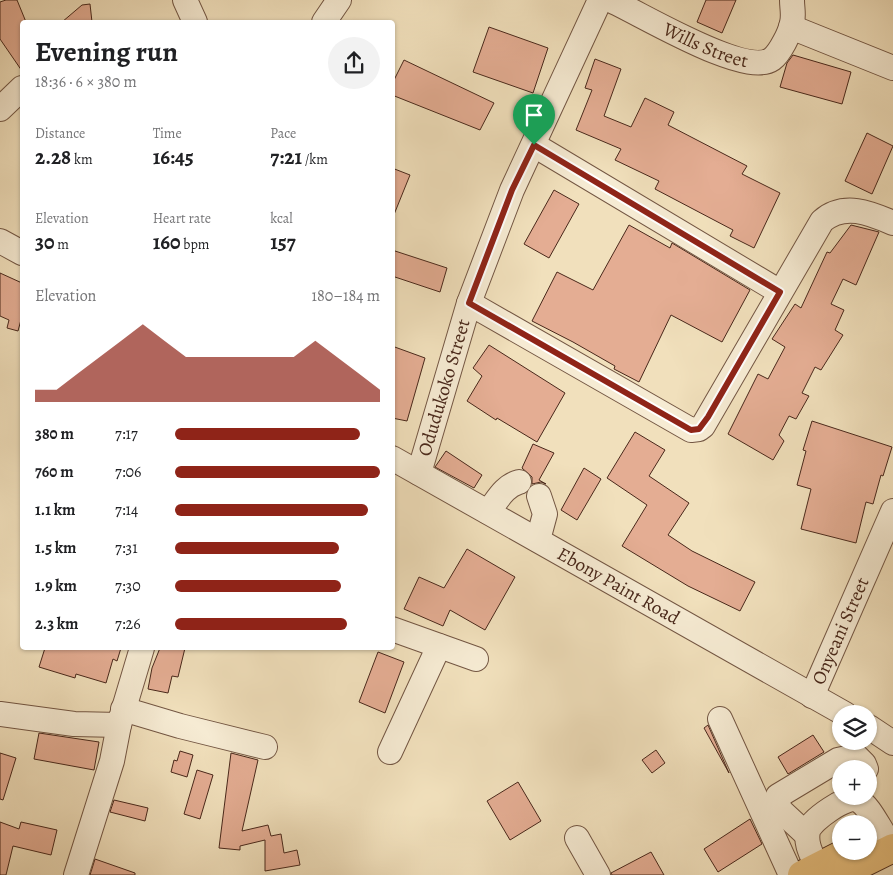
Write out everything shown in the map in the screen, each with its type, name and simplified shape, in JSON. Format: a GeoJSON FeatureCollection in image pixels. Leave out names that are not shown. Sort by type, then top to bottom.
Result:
{"type":"FeatureCollection","features":[{"type":"Feature","properties":{"kind":"main road"},"geometry":{"type":"LineString","coordinates":[[819,872],[885,838]]}},
{"type":"Feature","properties":{"kind":"main road"},"geometry":{"type":"LineString","coordinates":[[819,872],[836,860]]}},
{"type":"Feature","properties":{"kind":"street"},"geometry":{"type":"LineString","coordinates":[[185,0],[194,20]]}},
{"type":"Feature","properties":{"kind":"street"},"geometry":{"type":"LineString","coordinates":[[325,20],[340,0]]}},
{"type":"Feature","properties":{"kind":"street","name":"Odudukoko Street"},"geometry":{"type":"LineString","coordinates":[[419,473],[469,303],[512,190],[600,0]]}},
{"type":"Feature","properties":{"kind":"street","name":"Wills Street"},"geometry":{"type":"LineString","coordinates":[[610,0],[715,52],[740,62],[765,62],[772,59],[778,52],[791,27],[792,0]]}},
{"type":"Feature","properties":{"kind":"street"},"geometry":{"type":"LineString","coordinates":[[791,27],[893,68]]}},
{"type":"Feature","properties":{"kind":"street"},"geometry":{"type":"LineString","coordinates":[[0,108],[20,90]]}},
{"type":"Feature","properties":{"kind":"street"},"geometry":{"type":"LineString","coordinates":[[534,145],[780,292]]}},
{"type":"Feature","properties":{"kind":"street"},"geometry":{"type":"LineString","coordinates":[[469,303],[691,430],[696,430],[703,426],[812,235],[828,216],[839,212],[856,210],[893,223]]}},
{"type":"Feature","properties":{"kind":"street"},"geometry":{"type":"LineString","coordinates":[[0,241],[20,253]]}},
{"type":"Feature","properties":{"kind":"street","name":"Ebony Paint Road"},"geometry":{"type":"LineString","coordinates":[[395,460],[832,707]]}},
{"type":"Feature","properties":{"kind":"street"},"geometry":{"type":"LineString","coordinates":[[488,512],[505,490],[512,484],[519,482]]}},
{"type":"Feature","properties":{"kind":"street"},"geometry":{"type":"LineString","coordinates":[[538,540],[545,514],[539,496]]}},
{"type":"Feature","properties":{"kind":"street","name":"Onyeani Street"},"geometry":{"type":"LineString","coordinates":[[812,696],[893,511]]}},
{"type":"Feature","properties":{"kind":"street"},"geometry":{"type":"LineString","coordinates":[[395,630],[476,659]]}},
{"type":"Feature","properties":{"kind":"street"},"geometry":{"type":"LineString","coordinates":[[390,752],[439,646]]}},
{"type":"Feature","properties":{"kind":"street"},"geometry":{"type":"LineString","coordinates":[[76,875],[112,761],[121,717],[141,650]]}},
{"type":"Feature","properties":{"kind":"street"},"geometry":{"type":"LineString","coordinates":[[0,714],[74,724],[121,717],[198,731],[265,747]]}},
{"type":"Feature","properties":{"kind":"street"},"geometry":{"type":"LineString","coordinates":[[720,719],[791,875]]}},
{"type":"Feature","properties":{"kind":"street"},"geometry":{"type":"LineString","coordinates":[[877,732],[893,743]]}},
{"type":"Feature","properties":{"kind":"street"},"geometry":{"type":"LineString","coordinates":[[838,760],[856,756],[860,760]]}},
{"type":"Feature","properties":{"kind":"street"},"geometry":{"type":"LineString","coordinates":[[807,835],[779,809],[778,796],[832,764]]}},
{"type":"Feature","properties":{"kind":"street"},"geometry":{"type":"LineString","coordinates":[[819,872],[807,845],[808,828],[816,818],[839,805]]}},
{"type":"Feature","properties":{"kind":"street"},"geometry":{"type":"LineString","coordinates":[[867,805],[885,838]]}},
{"type":"Feature","properties":{"kind":"street"},"geometry":{"type":"LineString","coordinates":[[577,838],[598,875]]}},
{"type":"Feature","properties":{"kind":"building"},"geometry":{"type":"Polygon","coordinates":[[[17,0],[25,20],[20,20],[20,68],[0,39],[0,2],[17,0]]]}},
{"type":"Feature","properties":{"kind":"building"},"geometry":{"type":"Polygon","coordinates":[[[706,0],[736,0],[722,33],[697,22],[706,0]]]}},
{"type":"Feature","properties":{"kind":"building"},"geometry":{"type":"Polygon","coordinates":[[[90,4],[92,20],[64,20],[82,5],[90,4]]]}},
{"type":"Feature","properties":{"kind":"building"},"geometry":{"type":"Polygon","coordinates":[[[489,27],[548,48],[533,93],[473,72],[489,27]]]}},
{"type":"Feature","properties":{"kind":"building"},"geometry":{"type":"Polygon","coordinates":[[[793,55],[851,72],[842,104],[780,87],[787,63],[793,55]]]}},
{"type":"Feature","properties":{"kind":"building"},"geometry":{"type":"Polygon","coordinates":[[[595,59],[621,69],[604,116],[631,127],[645,98],[674,112],[668,125],[747,166],[742,174],[780,193],[754,248],[730,236],[733,230],[655,189],[659,181],[615,160],[621,149],[576,130],[592,90],[585,88],[595,59]]]}},
{"type":"Feature","properties":{"kind":"building"},"geometry":{"type":"Polygon","coordinates":[[[404,60],[494,103],[480,130],[395,96],[395,78],[404,60]]]}},
{"type":"Feature","properties":{"kind":"building"},"geometry":{"type":"Polygon","coordinates":[[[867,133],[893,146],[872,194],[845,181],[867,133]]]}},
{"type":"Feature","properties":{"kind":"building"},"geometry":{"type":"Polygon","coordinates":[[[395,169],[410,175],[395,212],[395,169]]]}},
{"type":"Feature","properties":{"kind":"building"},"geometry":{"type":"Polygon","coordinates":[[[554,190],[579,204],[549,258],[524,244],[554,190]]]}},
{"type":"Feature","properties":{"kind":"building"},"geometry":{"type":"Polygon","coordinates":[[[629,225],[670,248],[672,243],[750,290],[722,342],[671,315],[639,382],[614,369],[615,366],[573,342],[532,321],[557,272],[593,290],[629,225]]]}},
{"type":"Feature","properties":{"kind":"building"},"geometry":{"type":"Polygon","coordinates":[[[851,225],[879,232],[856,285],[843,279],[831,304],[844,310],[835,330],[843,335],[821,370],[815,367],[802,393],[809,396],[796,419],[789,416],[779,435],[784,441],[773,460],[728,434],[758,374],[768,379],[785,347],[772,339],[795,304],[801,308],[827,252],[830,253],[851,225]]]}},
{"type":"Feature","properties":{"kind":"building"},"geometry":{"type":"Polygon","coordinates":[[[395,251],[447,268],[440,292],[395,277],[395,251]]]}},
{"type":"Feature","properties":{"kind":"building"},"geometry":{"type":"Polygon","coordinates":[[[0,273],[20,282],[20,324],[18,331],[7,328],[9,320],[0,316],[0,273]]]}},
{"type":"Feature","properties":{"kind":"building"},"geometry":{"type":"Polygon","coordinates":[[[489,345],[565,393],[537,442],[497,418],[496,420],[467,401],[482,376],[473,368],[489,345]]]}},
{"type":"Feature","properties":{"kind":"building"},"geometry":{"type":"Polygon","coordinates":[[[395,347],[425,358],[407,421],[395,419],[395,347]]]}},
{"type":"Feature","properties":{"kind":"building"},"geometry":{"type":"Polygon","coordinates":[[[812,421],[892,447],[883,476],[881,475],[873,504],[866,502],[856,543],[801,529],[811,489],[797,485],[806,451],[803,450],[812,421]]]}},
{"type":"Feature","properties":{"kind":"building"},"geometry":{"type":"Polygon","coordinates":[[[635,432],[665,450],[649,476],[689,503],[668,535],[692,551],[755,582],[740,611],[688,586],[622,546],[647,505],[607,478],[635,432]]]}},
{"type":"Feature","properties":{"kind":"building"},"geometry":{"type":"Polygon","coordinates":[[[533,444],[554,453],[539,480],[546,484],[541,482],[532,484],[532,477],[522,468],[533,444]]]}},
{"type":"Feature","properties":{"kind":"building"},"geometry":{"type":"Polygon","coordinates":[[[446,451],[482,475],[474,488],[435,467],[446,451]]]}},
{"type":"Feature","properties":{"kind":"building"},"geometry":{"type":"Polygon","coordinates":[[[584,468],[601,479],[577,520],[561,510],[584,468]]]}},
{"type":"Feature","properties":{"kind":"building"},"geometry":{"type":"Polygon","coordinates":[[[467,549],[515,577],[485,630],[450,610],[443,626],[404,609],[419,577],[444,588],[467,549]]]}},
{"type":"Feature","properties":{"kind":"building"},"geometry":{"type":"Polygon","coordinates":[[[44,650],[120,650],[117,661],[113,659],[106,683],[76,674],[75,678],[39,667],[44,650]]]}},
{"type":"Feature","properties":{"kind":"building"},"geometry":{"type":"Polygon","coordinates":[[[159,650],[185,650],[178,677],[172,676],[168,693],[148,689],[152,668],[159,650]]]}},
{"type":"Feature","properties":{"kind":"building"},"geometry":{"type":"Polygon","coordinates":[[[378,652],[404,662],[385,713],[359,702],[378,652]]]}},
{"type":"Feature","properties":{"kind":"building"},"geometry":{"type":"Polygon","coordinates":[[[708,725],[729,773],[704,728],[708,725]]]}},
{"type":"Feature","properties":{"kind":"building"},"geometry":{"type":"Polygon","coordinates":[[[39,733],[99,742],[94,770],[34,759],[39,733]]]}},
{"type":"Feature","properties":{"kind":"building"},"geometry":{"type":"Polygon","coordinates":[[[813,735],[824,752],[788,774],[778,757],[813,735]]]}},
{"type":"Feature","properties":{"kind":"building"},"geometry":{"type":"Polygon","coordinates":[[[656,750],[665,763],[652,773],[642,760],[656,750]]]}},
{"type":"Feature","properties":{"kind":"building"},"geometry":{"type":"Polygon","coordinates":[[[180,751],[193,755],[187,777],[171,772],[174,760],[177,761],[180,751]]]}},
{"type":"Feature","properties":{"kind":"building"},"geometry":{"type":"Polygon","coordinates":[[[0,753],[16,758],[3,800],[0,799],[0,753]]]}},
{"type":"Feature","properties":{"kind":"building"},"geometry":{"type":"Polygon","coordinates":[[[231,753],[258,760],[242,831],[268,825],[271,836],[281,834],[284,853],[297,850],[300,865],[265,871],[265,840],[240,846],[240,850],[219,848],[231,753]]]}},
{"type":"Feature","properties":{"kind":"building"},"geometry":{"type":"Polygon","coordinates":[[[197,770],[213,775],[200,819],[184,814],[197,770]]]}},
{"type":"Feature","properties":{"kind":"building"},"geometry":{"type":"Polygon","coordinates":[[[518,782],[541,821],[510,840],[487,801],[518,782]]]}},
{"type":"Feature","properties":{"kind":"building"},"geometry":{"type":"Polygon","coordinates":[[[114,800],[148,808],[145,821],[110,812],[114,800]]]}},
{"type":"Feature","properties":{"kind":"building"},"geometry":{"type":"Polygon","coordinates":[[[750,819],[762,844],[718,872],[704,849],[750,819]]]}},
{"type":"Feature","properties":{"kind":"building"},"geometry":{"type":"Polygon","coordinates":[[[0,822],[19,829],[21,822],[57,830],[51,855],[13,846],[6,875],[0,875],[0,822]]]}},
{"type":"Feature","properties":{"kind":"building"},"geometry":{"type":"Polygon","coordinates":[[[651,852],[664,875],[612,875],[611,873],[651,852]]]}},
{"type":"Feature","properties":{"kind":"building"},"geometry":{"type":"Polygon","coordinates":[[[95,859],[135,873],[135,875],[90,875],[95,859]]]}},
{"type":"Feature","properties":{"kind":"route"},"geometry":{"type":"LineString","coordinates":[[534,145],[780,292],[703,426],[699,429],[691,430],[469,303],[512,190],[534,145]]}}]}
